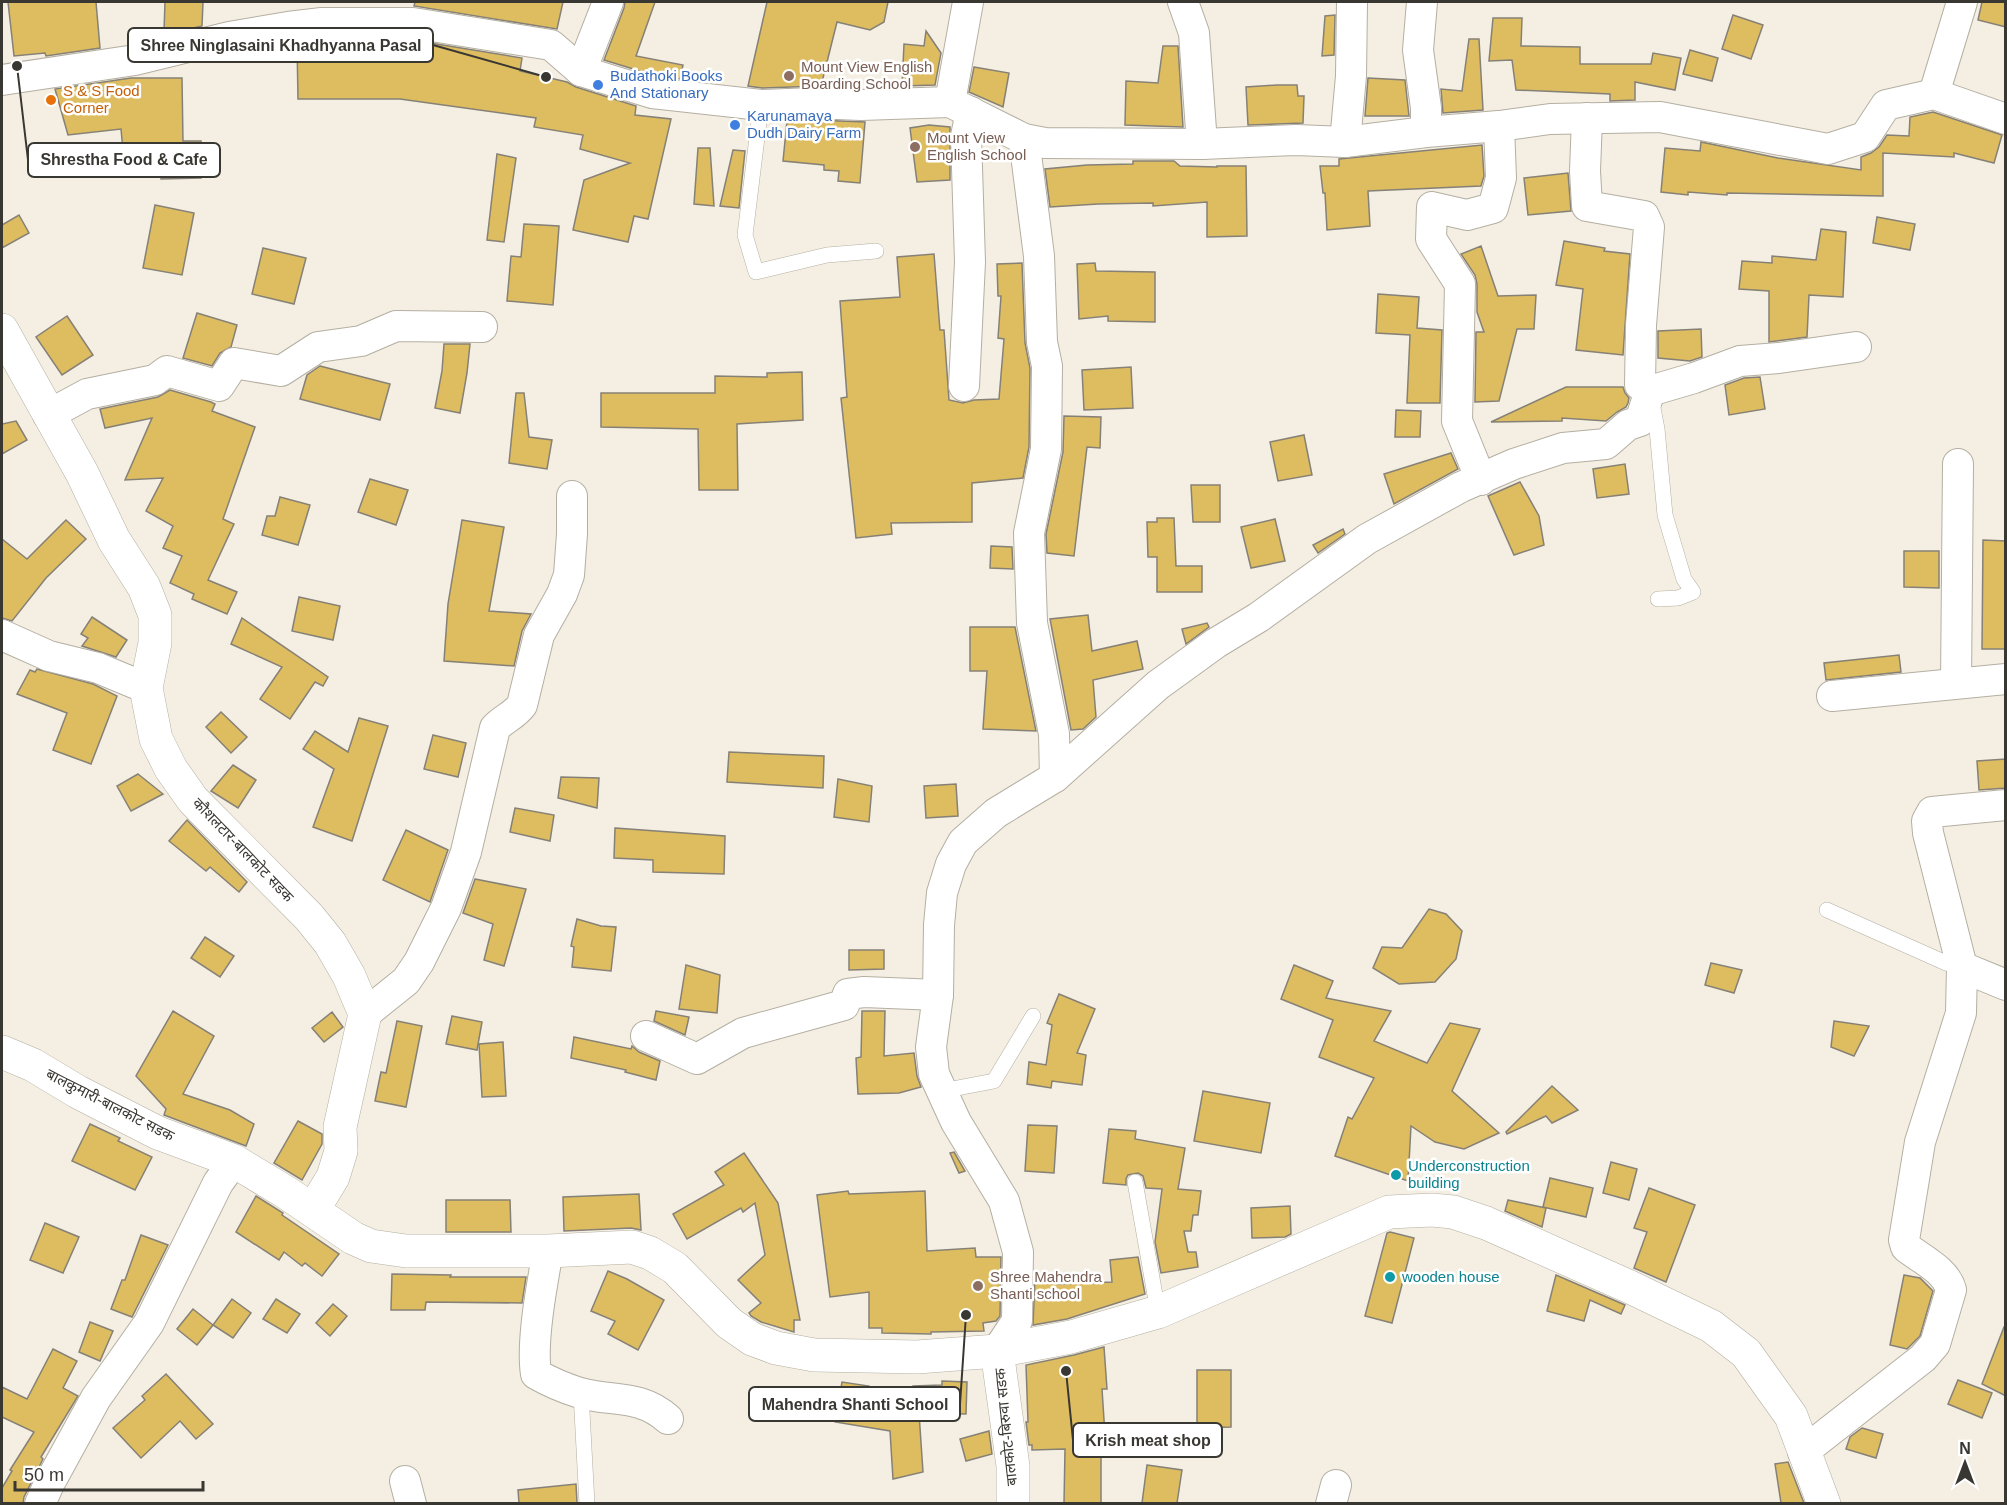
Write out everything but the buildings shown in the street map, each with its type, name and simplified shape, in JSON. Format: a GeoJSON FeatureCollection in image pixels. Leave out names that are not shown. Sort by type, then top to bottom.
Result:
{"type":"FeatureCollection","features":[{"type":"Feature","properties":{"kind":"main road","name":"कौशलटार-बालकोट सडक"},"geometry":{"type":"LineString","coordinates":[[2,330],[82,474],[114,540],[144,587],[155,615],[155,643],[146,688],[156,739],[171,769],[193,800],[309,917],[330,944],[349,976],[364,1014]]}},
{"type":"Feature","properties":{"kind":"main road"},"geometry":{"type":"LineString","coordinates":[[313,1210],[333,1177],[341,1152],[340,1127],[364,1014]]}},
{"type":"Feature","properties":{"kind":"main road","name":"बालकुमारी-बालकोट सडक"},"geometry":{"type":"LineString","coordinates":[[2,1052],[33,1065],[78,1092],[158,1133],[234,1161],[353,1238],[371,1246],[406,1251],[548,1251],[632,1247],[650,1253],[675,1268],[729,1323],[752,1339],[776,1348],[814,1355],[906,1357],[997,1351],[1071,1337],[1158,1312],[1389,1212],[1432,1210],[1453,1212],[1496,1228],[1630,1287],[1711,1326],[1746,1353],[1791,1416],[1824,1503]]}},
{"type":"Feature","properties":{"kind":"main road","name":"बालकोट-बिरुवा सडक"},"geometry":{"type":"LineString","coordinates":[[997,1351],[1013,1466],[1013,1503]]}},
{"type":"Feature","properties":{"kind":"street"},"geometry":{"type":"LineString","coordinates":[[581,71],[608,2]]}},
{"type":"Feature","properties":{"kind":"street"},"geometry":{"type":"LineString","coordinates":[[964,386],[970,262],[966,136],[961,107],[968,2]]}},
{"type":"Feature","properties":{"kind":"street"},"geometry":{"type":"LineString","coordinates":[[1183,2],[1194,33],[1202,144]]}},
{"type":"Feature","properties":{"kind":"street"},"geometry":{"type":"LineString","coordinates":[[1345,142],[1351,76],[1352,2]]}},
{"type":"Feature","properties":{"kind":"street"},"geometry":{"type":"LineString","coordinates":[[1422,2],[1418,50],[1426,108],[1426,132]]}},
{"type":"Feature","properties":{"kind":"street"},"geometry":{"type":"LineString","coordinates":[[1934,94],[1962,2]]}},
{"type":"Feature","properties":{"kind":"street"},"geometry":{"type":"LineString","coordinates":[[2,80],[135,60],[230,38],[289,14],[322,23],[413,22],[551,45],[581,71],[652,93],[761,105],[814,103],[961,107],[1024,139],[1045,143],[1202,144],[1296,140],[1345,142],[1550,119],[1660,117],[1828,149],[1865,137],[1886,105],[1934,94],[2006,119]]}},
{"type":"Feature","properties":{"kind":"street"},"geometry":{"type":"LineString","coordinates":[[1587,118],[1585,171],[1587,206],[1644,216],[1649,227],[1641,325],[1640,385],[1650,391],[1740,361],[1856,347]]}},
{"type":"Feature","properties":{"kind":"street"},"geometry":{"type":"LineString","coordinates":[[1481,480],[1457,421],[1460,285],[1431,239],[1432,207],[1467,215],[1493,208],[1501,178],[1499,126]]}},
{"type":"Feature","properties":{"kind":"street"},"geometry":{"type":"LineString","coordinates":[[1024,139],[1039,256],[1042,342],[1047,366],[1046,449],[1029,533],[1032,623],[1054,734],[1055,777]]}},
{"type":"Feature","properties":{"kind":"street"},"geometry":{"type":"LineString","coordinates":[[48,416],[87,394],[155,380],[167,371],[219,386],[234,363],[281,371],[318,347],[361,341],[396,326],[482,327]]}},
{"type":"Feature","properties":{"kind":"street"},"geometry":{"type":"LineString","coordinates":[[997,1351],[1017,1321],[1018,1252],[1004,1201],[956,1122],[942,1093],[934,1074],[931,1047],[938,995],[942,893],[951,864],[963,842],[996,813],[1055,777],[1134,704],[1192,660],[1259,617],[1367,539],[1461,487],[1514,464],[1563,448],[1606,444],[1628,425],[1640,421],[1650,391]]}},
{"type":"Feature","properties":{"kind":"street"},"geometry":{"type":"LineString","coordinates":[[1956,683],[1958,464]]}},
{"type":"Feature","properties":{"kind":"street"},"geometry":{"type":"LineString","coordinates":[[364,1014],[405,981],[419,962],[446,908],[466,852],[495,728],[518,711],[522,705],[539,635],[562,594],[569,575],[572,546],[572,496]]}},
{"type":"Feature","properties":{"kind":"street"},"geometry":{"type":"LineString","coordinates":[[2,635],[49,656],[98,668],[146,688]]}},
{"type":"Feature","properties":{"kind":"street"},"geometry":{"type":"LineString","coordinates":[[1832,696],[2006,679]]}},
{"type":"Feature","properties":{"kind":"street"},"geometry":{"type":"LineString","coordinates":[[1803,1452],[1923,1358],[1935,1344],[1951,1290],[1949,1282],[1944,1275],[1905,1247],[1904,1240],[1920,1142],[1961,1013],[1962,968],[1928,833],[1927,821],[1932,812],[2006,805]]}},
{"type":"Feature","properties":{"kind":"street"},"geometry":{"type":"LineString","coordinates":[[1962,968],[2006,985]]}},
{"type":"Feature","properties":{"kind":"street"},"geometry":{"type":"LineString","coordinates":[[646,1036],[697,1059],[743,1033],[843,1005],[848,994],[864,992],[938,995]]}},
{"type":"Feature","properties":{"kind":"street"},"geometry":{"type":"LineString","coordinates":[[40,1503],[96,1398],[149,1323],[218,1183],[234,1161]]}},
{"type":"Feature","properties":{"kind":"street"},"geometry":{"type":"LineString","coordinates":[[548,1251],[541,1287],[535,1352],[537,1374],[551,1383],[581,1393],[635,1401],[656,1408],[668,1419]]}},
{"type":"Feature","properties":{"kind":"lane"},"geometry":{"type":"LineString","coordinates":[[761,105],[745,235],[756,272],[827,255],[876,250]]}},
{"type":"Feature","properties":{"kind":"lane"},"geometry":{"type":"LineString","coordinates":[[1650,391],[1657,429],[1665,515],[1684,579],[1693,592],[1678,598],[1658,599]]}},
{"type":"Feature","properties":{"kind":"lane"},"geometry":{"type":"LineString","coordinates":[[1827,910],[1962,968]]}},
{"type":"Feature","properties":{"kind":"lane"},"geometry":{"type":"LineString","coordinates":[[942,1093],[994,1081],[1033,1016]]}},
{"type":"Feature","properties":{"kind":"lane"},"geometry":{"type":"LineString","coordinates":[[1135,1182],[1158,1312]]}},
{"type":"Feature","properties":{"kind":"lane"},"geometry":{"type":"LineString","coordinates":[[581,1393],[587,1503]]}},
{"type":"Feature","properties":{"kind":"place","name":"Shrestha Food & Cafe"},"geometry":{"type":"Point","coordinates":[17,66]}},
{"type":"Feature","properties":{"kind":"place","name":"Mount View English Boarding School"},"geometry":{"type":"Point","coordinates":[789,76]}},
{"type":"Feature","properties":{"kind":"place","name":"Shree Ninglasaini Khadhyanna Pasal"},"geometry":{"type":"Point","coordinates":[546,77]}},
{"type":"Feature","properties":{"kind":"place","name":"Budathoki Books And Stationary"},"geometry":{"type":"Point","coordinates":[598,85]}},
{"type":"Feature","properties":{"kind":"place","name":"S & S Food Corner"},"geometry":{"type":"Point","coordinates":[51,100]}},
{"type":"Feature","properties":{"kind":"place","name":"Karunamaya Dudh Dairy Farm"},"geometry":{"type":"Point","coordinates":[735,125]}},
{"type":"Feature","properties":{"kind":"place","name":"Mount View English School"},"geometry":{"type":"Point","coordinates":[915,147]}},
{"type":"Feature","properties":{"kind":"place","name":"Underconstruction building"},"geometry":{"type":"Point","coordinates":[1396,1175]}},
{"type":"Feature","properties":{"kind":"place","name":"wooden house"},"geometry":{"type":"Point","coordinates":[1390,1277]}},
{"type":"Feature","properties":{"kind":"place","name":"Shree Mahendra Shanti school"},"geometry":{"type":"Point","coordinates":[978,1286]}},
{"type":"Feature","properties":{"kind":"place","name":"Mahendra Shanti School"},"geometry":{"type":"Point","coordinates":[966,1315]}},
{"type":"Feature","properties":{"kind":"place","name":"Krish meat shop"},"geometry":{"type":"Point","coordinates":[1066,1371]}}]}
